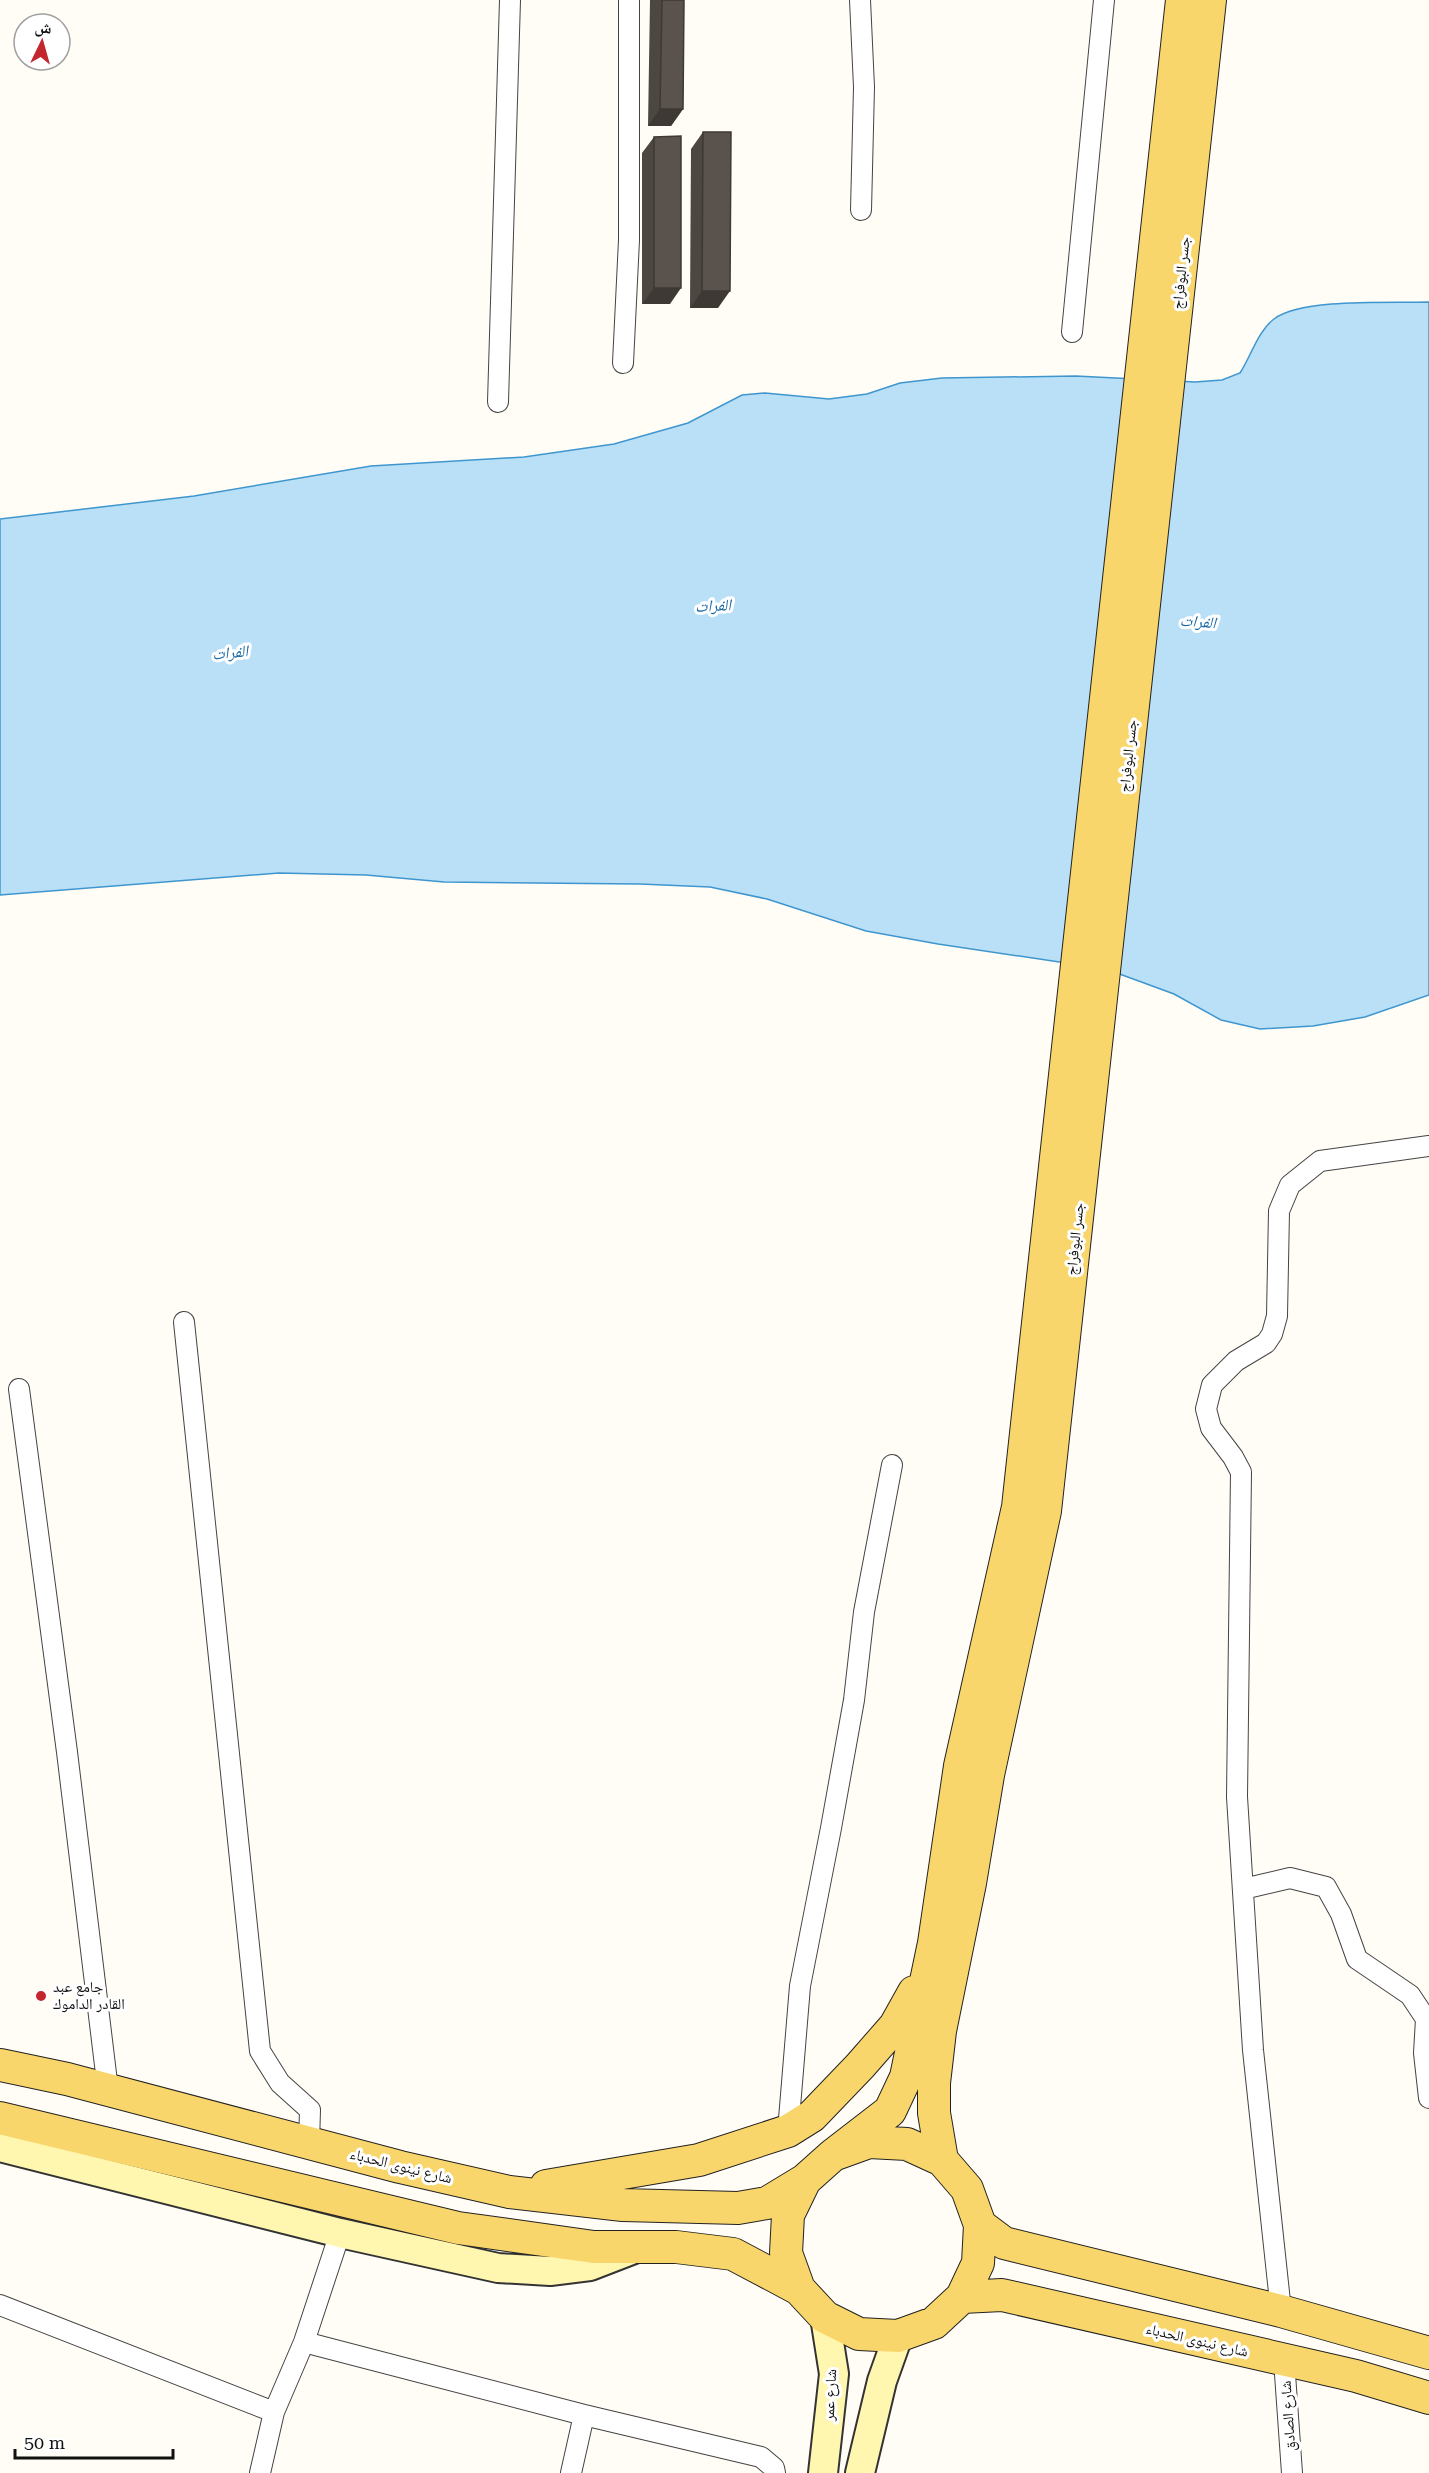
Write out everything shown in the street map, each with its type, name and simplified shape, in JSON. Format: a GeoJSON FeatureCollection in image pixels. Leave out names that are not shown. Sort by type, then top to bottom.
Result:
{"type":"FeatureCollection","features":[{"type":"Feature","properties":{"kind":"main road","name":"جسر البوفراج"},"geometry":{"type":"LineString","coordinates":[[1032,1509],[1182,0]]}},
{"type":"Feature","properties":{"kind":"main road","name":"جسر البوفراج"},"geometry":{"type":"LineString","coordinates":[[1032,1509],[1210,0]]}},
{"type":"Feature","properties":{"kind":"main road"},"geometry":{"type":"LineString","coordinates":[[799,2289],[786,2253],[788,2215],[805,2181],[833,2155],[890,2111],[906,2077],[929,1965],[960,1766],[1032,1509]]}},
{"type":"Feature","properties":{"kind":"main road"},"geometry":{"type":"LineString","coordinates":[[942,2160],[934,2113],[934,2083],[940,2031],[970,1883],[1032,1509]]}},
{"type":"Feature","properties":{"kind":"main road"},"geometry":{"type":"LineString","coordinates":[[509,2192],[699,2160],[788,2131],[812,2116],[896,2026],[929,1965]]}},
{"type":"Feature","properties":{"kind":"main road","name":"شارع نينوى الحدباء"},"geometry":{"type":"LineString","coordinates":[[0,2064],[509,2192],[623,2205],[738,2208],[767,2203],[805,2181]]}},
{"type":"Feature","properties":{"kind":"main road"},"geometry":{"type":"LineString","coordinates":[[0,2118],[458,2228],[594,2247],[676,2247],[733,2254],[799,2289],[825,2317],[860,2334],[898,2336],[933,2322],[962,2297],[978,2263],[980,2225],[967,2189],[942,2160],[907,2144],[869,2142],[833,2155]]}},
{"type":"Feature","properties":{"kind":"main road"},"geometry":{"type":"LineString","coordinates":[[980,2225],[1004,2243],[1281,2311],[1429,2353]]}},
{"type":"Feature","properties":{"kind":"main road","name":"شارع نينوى الحدباء"},"geometry":{"type":"LineString","coordinates":[[962,2297],[1002,2295],[1356,2376],[1429,2398]]}},
{"type":"Feature","properties":{"kind":"street"},"geometry":{"type":"LineString","coordinates":[[498,402],[510,0]]}},
{"type":"Feature","properties":{"kind":"street"},"geometry":{"type":"LineString","coordinates":[[623,363],[629,240],[629,0]]}},
{"type":"Feature","properties":{"kind":"street"},"geometry":{"type":"LineString","coordinates":[[860,0],[864,87],[861,210]]}},
{"type":"Feature","properties":{"kind":"street"},"geometry":{"type":"LineString","coordinates":[[1072,332],[1104,0]]}},
{"type":"Feature","properties":{"kind":"street"},"geometry":{"type":"LineString","coordinates":[[1281,2311],[1255,2074],[1237,1797],[1241,1472],[1233,1457],[1211,1428],[1206,1409],[1212,1385],[1236,1361],[1266,1343],[1272,1335],[1277,1316],[1279,1211],[1290,1185],[1320,1161],[1429,1146]]}},
{"type":"Feature","properties":{"kind":"street"},"geometry":{"type":"LineString","coordinates":[[184,1322],[260,2051],[280,2083],[310,2110],[309,2143]]}},
{"type":"Feature","properties":{"kind":"street"},"geometry":{"type":"LineString","coordinates":[[19,1389],[69,1763],[108,2090]]}},
{"type":"Feature","properties":{"kind":"street"},"geometry":{"type":"LineString","coordinates":[[788,2131],[800,1986],[854,1700],[864,1612],[892,1466]]}},
{"type":"Feature","properties":{"kind":"street"},"geometry":{"type":"LineString","coordinates":[[1243,1889],[1290,1878],[1326,1887],[1341,1914],[1357,1959],[1410,1995],[1426,2019],[1424,2053],[1429,2098]]}},
{"type":"Feature","properties":{"kind":"street"},"geometry":{"type":"LineString","coordinates":[[0,2147],[340,2233],[498,2268],[550,2271],[590,2266],[640,2247]]}},
{"type":"Feature","properties":{"kind":"street"},"geometry":{"type":"LineString","coordinates":[[260,2473],[274,2412],[303,2342],[340,2233]]}},
{"type":"Feature","properties":{"kind":"street"},"geometry":{"type":"LineString","coordinates":[[0,2305],[274,2412]]}},
{"type":"Feature","properties":{"kind":"street","name":"شارع عمر"},"geometry":{"type":"LineString","coordinates":[[823,2473],[834,2374],[825,2317]]}},
{"type":"Feature","properties":{"kind":"street"},"geometry":{"type":"LineString","coordinates":[[860,2473],[882,2381],[898,2336]]}},
{"type":"Feature","properties":{"kind":"street"},"geometry":{"type":"LineString","coordinates":[[303,2342],[584,2415],[761,2457],[774,2468],[775,2473]]}},
{"type":"Feature","properties":{"kind":"street","name":"شارع الصادق"},"geometry":{"type":"LineString","coordinates":[[1284,2360],[1292,2473]]}},
{"type":"Feature","properties":{"kind":"street"},"geometry":{"type":"LineString","coordinates":[[571,2473],[584,2415]]}},
{"type":"Feature","properties":{"kind":"water","name":"الفرات"},"geometry":{"type":"Polygon","coordinates":[[[1429,302],[1429,995],[1365,1017],[1313,1026],[1260,1029],[1221,1020],[1174,994],[1106,969],[866,931],[767,899],[710,887],[444,882],[366,875],[279,873],[0,895],[0,519],[194,496],[371,466],[524,457],[614,444],[688,423],[742,395],[765,393],[829,399],[867,394],[900,383],[942,378],[1076,376],[1195,382],[1222,380],[1240,373],[1263,330],[1274,319],[1287,312],[1348,303],[1429,302]]]}},
{"type":"Feature","properties":{"kind":"building"},"geometry":{"type":"Polygon","coordinates":[[[662,0],[684,0],[683,109],[660,109],[662,0]]]}},
{"type":"Feature","properties":{"kind":"building"},"geometry":{"type":"Polygon","coordinates":[[[703,132],[731,132],[730,291],[702,291],[703,132]]]}},
{"type":"Feature","properties":{"kind":"building"},"geometry":{"type":"Polygon","coordinates":[[[681,136],[681,288],[654,288],[654,137],[681,136]]]}},
{"type":"Feature","properties":{"kind":"place","name":"جامع عبد القادر الداموك"},"geometry":{"type":"Point","coordinates":[41,1996]}}]}
